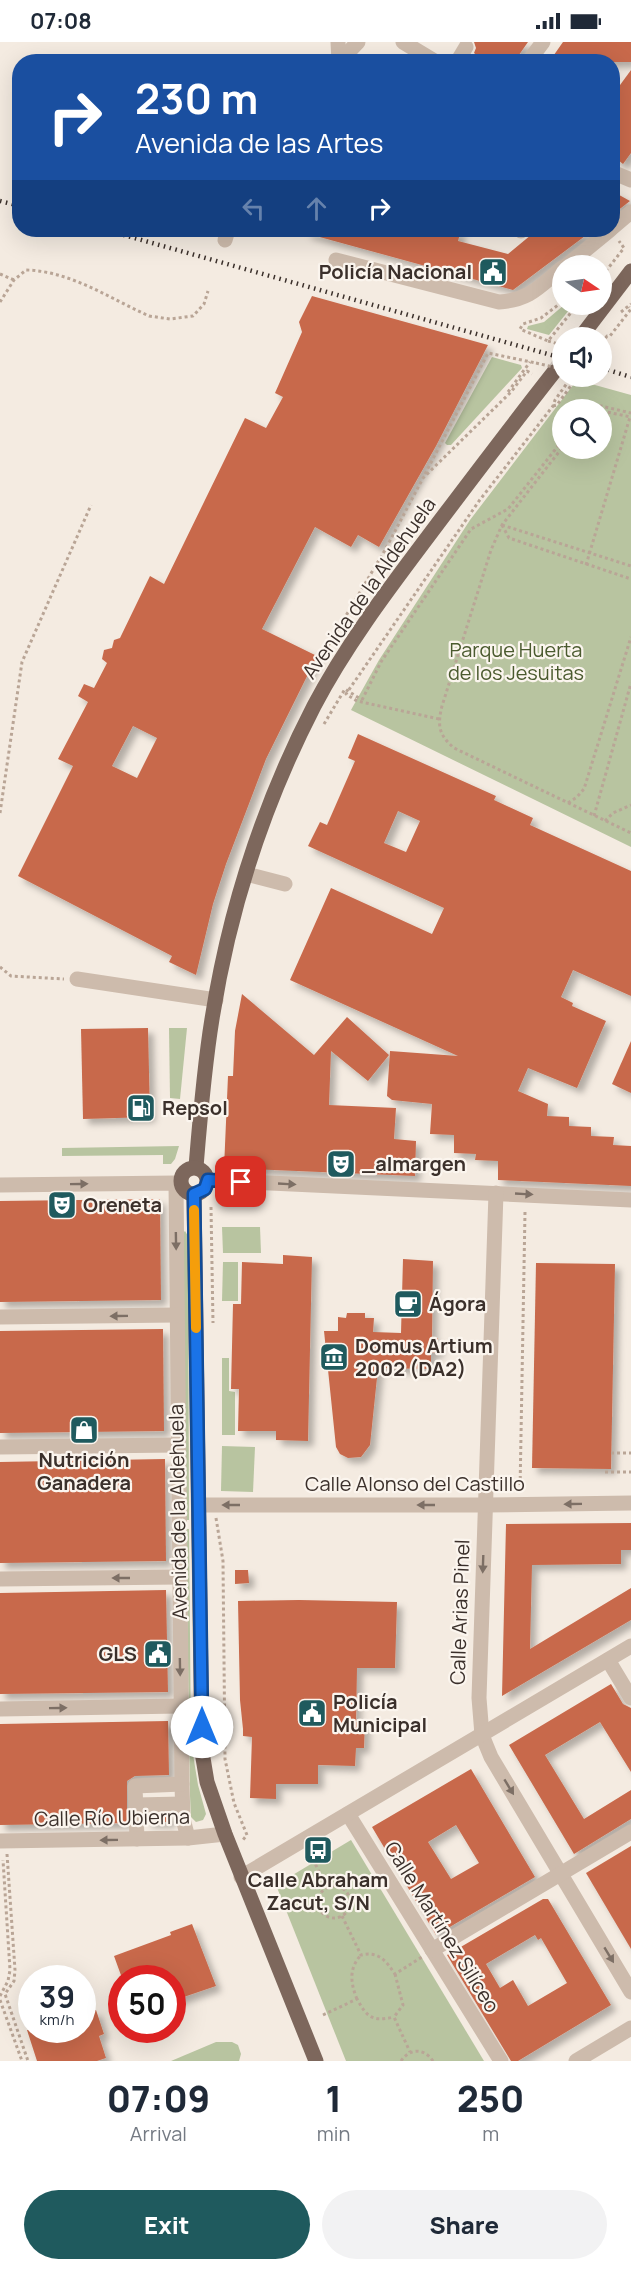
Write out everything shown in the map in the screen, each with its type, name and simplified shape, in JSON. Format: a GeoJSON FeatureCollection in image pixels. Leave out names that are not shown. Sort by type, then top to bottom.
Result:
{"type":"FeatureCollection","features":[{"type":"Feature","properties":{"kind":"main road"},"geometry":{"type":"LineString","coordinates":[[588,327],[631,271]]}},
{"type":"Feature","properties":{"kind":"main road","name":"Avenida de la Aldehuela"},"geometry":{"type":"LineString","coordinates":[[196,1167],[204,1086],[216,1000],[226,950],[246,874],[284,771],[314,707],[342,658],[398,576],[552,378]]}},
{"type":"Feature","properties":{"kind":"main road"},"geometry":{"type":"LineString","coordinates":[[196,1167],[205,1172],[208,1180],[205,1189],[184,1187],[181,1179],[185,1171],[196,1167]]}},
{"type":"Feature","properties":{"kind":"main road","name":"Avenida de la Aldehuela"},"geometry":{"type":"LineString","coordinates":[[184,1187],[206,1505],[202,1752],[207,1782],[227,1840],[316,2061]]}},
{"type":"Feature","properties":{"kind":"street"},"geometry":{"type":"LineString","coordinates":[[346,54],[358,42]]}},
{"type":"Feature","properties":{"kind":"street"},"geometry":{"type":"LineString","coordinates":[[406,42],[424,54]]}},
{"type":"Feature","properties":{"kind":"street"},"geometry":{"type":"LineString","coordinates":[[462,54],[466,47]]}},
{"type":"Feature","properties":{"kind":"street"},"geometry":{"type":"LineString","coordinates":[[620,224],[631,212]]}},
{"type":"Feature","properties":{"kind":"street"},"geometry":{"type":"LineString","coordinates":[[581,255],[606,237]]}},
{"type":"Feature","properties":{"kind":"street"},"geometry":{"type":"LineString","coordinates":[[336,260],[499,302],[516,301],[527,297],[552,277]]}},
{"type":"Feature","properties":{"kind":"street"},"geometry":{"type":"LineString","coordinates":[[246,874],[285,884]]}},
{"type":"Feature","properties":{"kind":"street"},"geometry":{"type":"LineString","coordinates":[[77,979],[216,1000]]}},
{"type":"Feature","properties":{"kind":"street"},"geometry":{"type":"LineString","coordinates":[[208,1180],[631,1200]]}},
{"type":"Feature","properties":{"kind":"street"},"geometry":{"type":"LineString","coordinates":[[0,1185],[184,1187]]}},
{"type":"Feature","properties":{"kind":"street","name":"Avenida de la Aldehuela"},"geometry":{"type":"LineString","coordinates":[[184,1187],[177,1315],[182,1794],[183,1820],[188,1838]]}},
{"type":"Feature","properties":{"kind":"street","name":"Calle Arias Pinel"},"geometry":{"type":"LineString","coordinates":[[496,1193],[479,1698],[483,1735],[491,1757],[631,1992]]}},
{"type":"Feature","properties":{"kind":"street"},"geometry":{"type":"LineString","coordinates":[[0,1317],[177,1315]]}},
{"type":"Feature","properties":{"kind":"street"},"geometry":{"type":"LineString","coordinates":[[0,1447],[178,1445]]}},
{"type":"Feature","properties":{"kind":"street","name":"Calle Alonso del Castillo"},"geometry":{"type":"LineString","coordinates":[[206,1505],[631,1503]]}},
{"type":"Feature","properties":{"kind":"street"},"geometry":{"type":"LineString","coordinates":[[0,1579],[179,1577]]}},
{"type":"Feature","properties":{"kind":"street"},"geometry":{"type":"LineString","coordinates":[[241,1877],[631,1646]]}},
{"type":"Feature","properties":{"kind":"street"},"geometry":{"type":"LineString","coordinates":[[608,1660],[631,1698]]}},
{"type":"Feature","properties":{"kind":"street"},"geometry":{"type":"LineString","coordinates":[[0,1709],[181,1706]]}},
{"type":"Feature","properties":{"kind":"street"},"geometry":{"type":"LineString","coordinates":[[137,1839],[135,1786],[182,1794]]}},
{"type":"Feature","properties":{"kind":"street","name":"Calle Martínez Silíceo"},"geometry":{"type":"LineString","coordinates":[[348,1814],[501,2061]]}},
{"type":"Feature","properties":{"kind":"street"},"geometry":{"type":"LineString","coordinates":[[432,1950],[631,1832]]}},
{"type":"Feature","properties":{"kind":"street","name":"Calle Río Ubierna"},"geometry":{"type":"LineString","coordinates":[[3,1847],[137,1839],[227,1840]]}},
{"type":"Feature","properties":{"kind":"street"},"geometry":{"type":"LineString","coordinates":[[576,2061],[631,2028]]}},
{"type":"Feature","properties":{"kind":"path"},"geometry":{"type":"LineString","coordinates":[[612,263],[624,248],[616,237]]}},
{"type":"Feature","properties":{"kind":"path"},"geometry":{"type":"LineString","coordinates":[[0,302],[15,280],[26,270],[43,271],[93,289],[149,316],[170,319],[193,316],[204,304],[208,291]]}},
{"type":"Feature","properties":{"kind":"path"},"geometry":{"type":"LineString","coordinates":[[0,274],[15,280]]}},
{"type":"Feature","properties":{"kind":"path"},"geometry":{"type":"LineString","coordinates":[[621,311],[630,305]]}},
{"type":"Feature","properties":{"kind":"path"},"geometry":{"type":"LineString","coordinates":[[612,332],[631,309],[630,305]]}},
{"type":"Feature","properties":{"kind":"path"},"geometry":{"type":"LineString","coordinates":[[552,310],[542,318],[523,324],[520,329],[552,342]]}},
{"type":"Feature","properties":{"kind":"path"},"geometry":{"type":"LineString","coordinates":[[549,341],[569,315]]}},
{"type":"Feature","properties":{"kind":"path"},"geometry":{"type":"LineString","coordinates":[[325,651],[385,550],[488,353],[552,368]]}},
{"type":"Feature","properties":{"kind":"path"},"geometry":{"type":"LineString","coordinates":[[505,397],[530,362]]}},
{"type":"Feature","properties":{"kind":"path"},"geometry":{"type":"LineString","coordinates":[[423,478],[505,397],[527,371],[531,374]]}},
{"type":"Feature","properties":{"kind":"path"},"geometry":{"type":"LineString","coordinates":[[439,719],[362,701],[346,694],[479,501],[552,407]]}},
{"type":"Feature","properties":{"kind":"path"},"geometry":{"type":"LineString","coordinates":[[612,409],[631,415]]}},
{"type":"Feature","properties":{"kind":"path"},"geometry":{"type":"LineString","coordinates":[[612,412],[631,415]]}},
{"type":"Feature","properties":{"kind":"path"},"geometry":{"type":"LineString","coordinates":[[586,565],[631,415]]}},
{"type":"Feature","properties":{"kind":"path"},"geometry":{"type":"LineString","coordinates":[[362,701],[381,662],[471,529],[508,509],[552,454]]}},
{"type":"Feature","properties":{"kind":"path"},"geometry":{"type":"LineString","coordinates":[[553,459],[502,525],[490,550],[439,719],[439,730],[454,748],[631,833]]}},
{"type":"Feature","properties":{"kind":"path"},"geometry":{"type":"LineString","coordinates":[[0,813],[22,662],[92,505]]}},
{"type":"Feature","properties":{"kind":"path"},"geometry":{"type":"LineString","coordinates":[[502,525],[631,566]]}},
{"type":"Feature","properties":{"kind":"path"},"geometry":{"type":"LineString","coordinates":[[502,525],[509,538],[631,579]]}},
{"type":"Feature","properties":{"kind":"path"},"geometry":{"type":"LineString","coordinates":[[568,803],[584,789],[631,637]]}},
{"type":"Feature","properties":{"kind":"path"},"geometry":{"type":"LineString","coordinates":[[594,816],[631,685]]}},
{"type":"Feature","properties":{"kind":"path"},"geometry":{"type":"LineString","coordinates":[[318,733],[345,689],[348,692]]}},
{"type":"Feature","properties":{"kind":"path"},"geometry":{"type":"LineString","coordinates":[[605,821],[613,813],[631,805]]}},
{"type":"Feature","properties":{"kind":"path"},"geometry":{"type":"LineString","coordinates":[[0,967],[11,976],[77,979]]}},
{"type":"Feature","properties":{"kind":"path"},"geometry":{"type":"LineString","coordinates":[[211,1206],[213,1323]]}},
{"type":"Feature","properties":{"kind":"path"},"geometry":{"type":"LineString","coordinates":[[520,1492],[525,1212]]}},
{"type":"Feature","properties":{"kind":"path"},"geometry":{"type":"LineString","coordinates":[[611,1453],[631,1453]]}},
{"type":"Feature","properties":{"kind":"path"},"geometry":{"type":"LineString","coordinates":[[605,1472],[631,1472]]}},
{"type":"Feature","properties":{"kind":"path"},"geometry":{"type":"LineString","coordinates":[[206,1505],[223,1561],[225,1760],[234,1803],[248,1835],[245,1839],[227,1840]]}},
{"type":"Feature","properties":{"kind":"path"},"geometry":{"type":"LineString","coordinates":[[3,1847],[15,1970],[14,1981],[5,1994],[27,2061]]}},
{"type":"Feature","properties":{"kind":"path"},"geometry":{"type":"LineString","coordinates":[[312,1859],[326,1887]]}},
{"type":"Feature","properties":{"kind":"path"},"geometry":{"type":"LineString","coordinates":[[3,1860],[9,1970],[8,1981],[0,1998],[22,2061]]}},
{"type":"Feature","properties":{"kind":"path"},"geometry":{"type":"LineString","coordinates":[[336,1885],[345,1890],[350,1898],[349,1908],[342,1916],[334,1918],[326,1916],[320,1910],[318,1901],[320,1893],[326,1887],[336,1885]]}},
{"type":"Feature","properties":{"kind":"path"},"geometry":{"type":"LineString","coordinates":[[342,1916],[361,1955]]}},
{"type":"Feature","properties":{"kind":"path"},"geometry":{"type":"LineString","coordinates":[[395,1974],[432,1950]]}},
{"type":"Feature","properties":{"kind":"path"},"geometry":{"type":"LineString","coordinates":[[368,1953],[379,1956],[395,1974],[404,2005],[394,2018],[370,2018],[364,2013],[357,2000],[351,1983],[354,1965],[361,1955],[368,1953]]}},
{"type":"Feature","properties":{"kind":"path"},"geometry":{"type":"LineString","coordinates":[[323,2016],[357,2000]]}},
{"type":"Feature","properties":{"kind":"path"},"geometry":{"type":"LineString","coordinates":[[394,2018],[410,2052]]}},
{"type":"Feature","properties":{"kind":"path"},"geometry":{"type":"LineString","coordinates":[[401,2061],[410,2052],[417,2051],[425,2053],[433,2061]]}},
{"type":"Feature","properties":{"kind":"green space"},"geometry":{"type":"Polygon","coordinates":[[[552,315],[565,315],[555,327],[552,327],[549,335],[527,329],[528,326],[544,322],[552,315]]]}},
{"type":"Feature","properties":{"kind":"green space"},"geometry":{"type":"Polygon","coordinates":[[[492,357],[521,365],[522,368],[451,445],[447,445],[445,443],[492,357]]]}},
{"type":"Feature","properties":{"kind":"green space","name":"Parque Huerta de los Jesuitas"},"geometry":{"type":"Polygon","coordinates":[[[572,387],[602,387],[631,395],[631,847],[351,710],[379,660],[470,520],[552,413],[552,459],[612,459],[612,399],[562,399],[572,387]]]}},
{"type":"Feature","properties":{"kind":"green space"},"geometry":{"type":"Polygon","coordinates":[[[169,1028],[187,1028],[180,1099],[170,1098],[169,1028]]]}},
{"type":"Feature","properties":{"kind":"green space"},"geometry":{"type":"Polygon","coordinates":[[[179,1146],[171,1164],[163,1164],[163,1155],[62,1156],[62,1148],[179,1146]]]}},
{"type":"Feature","properties":{"kind":"green space"},"geometry":{"type":"Polygon","coordinates":[[[222,1227],[260,1227],[261,1253],[223,1253],[222,1227]]]}},
{"type":"Feature","properties":{"kind":"green space"},"geometry":{"type":"Polygon","coordinates":[[[185,1231],[188,1236],[189,1520],[186,1520],[183,1233],[185,1231]]]}},
{"type":"Feature","properties":{"kind":"green space"},"geometry":{"type":"Polygon","coordinates":[[[223,1262],[238,1262],[238,1301],[222,1301],[223,1262]]]}},
{"type":"Feature","properties":{"kind":"green space"},"geometry":{"type":"Polygon","coordinates":[[[222,1358],[229,1358],[229,1391],[235,1392],[235,1435],[222,1435],[222,1358]]]}},
{"type":"Feature","properties":{"kind":"green space"},"geometry":{"type":"Polygon","coordinates":[[[222,1446],[255,1447],[253,1492],[221,1491],[222,1446]]]}},
{"type":"Feature","properties":{"kind":"green space"},"geometry":{"type":"Polygon","coordinates":[[[186,1529],[189,1529],[191,1742],[198,1785],[206,1814],[203,1820],[196,1822],[191,1817],[190,1796],[186,1529]]]}},
{"type":"Feature","properties":{"kind":"green space"},"geometry":{"type":"Polygon","coordinates":[[[351,1840],[484,2061],[346,2061],[276,1885],[351,1840]]]}},
{"type":"Feature","properties":{"kind":"green space"},"geometry":{"type":"Polygon","coordinates":[[[216,2042],[232,2042],[238,2045],[241,2054],[239,2061],[171,2061],[216,2042]]]}},
{"type":"Feature","properties":{"kind":"building"},"geometry":{"type":"Polygon","coordinates":[[[474,42],[528,42],[520,54],[475,54],[474,42]]]}},
{"type":"Feature","properties":{"kind":"building"},"geometry":{"type":"Polygon","coordinates":[[[563,42],[631,42],[631,62],[620,62],[620,54],[555,54],[563,42]]]}},
{"type":"Feature","properties":{"kind":"building"},"geometry":{"type":"Polygon","coordinates":[[[631,70],[631,153],[623,164],[620,162],[620,85],[631,70]]]}},
{"type":"Feature","properties":{"kind":"building"},"geometry":{"type":"Polygon","coordinates":[[[620,195],[630,201],[620,209],[620,195]]]}},
{"type":"Feature","properties":{"kind":"building","name":"Policía Nacional"},"geometry":{"type":"Polygon","coordinates":[[[320,237],[459,237],[458,241],[508,254],[529,237],[584,237],[560,255],[552,255],[552,261],[513,290],[320,237]]]}},
{"type":"Feature","properties":{"kind":"building"},"geometry":{"type":"Polygon","coordinates":[[[312,296],[488,345],[436,446],[379,547],[358,535],[351,547],[315,527],[262,629],[317,656],[266,759],[226,864],[213,904],[196,975],[169,962],[172,956],[18,876],[73,766],[58,759],[88,702],[78,696],[84,684],[94,688],[107,663],[102,659],[104,650],[112,648],[114,640],[120,638],[150,576],[164,584],[245,418],[266,428],[283,397],[275,393],[302,332],[299,322],[312,296]],[[133,726],[112,766],[137,778],[157,738],[133,726]]]}},
{"type":"Feature","properties":{"kind":"building"},"geometry":{"type":"Polygon","coordinates":[[[358,734],[496,796],[494,800],[533,818],[530,825],[631,871],[631,996],[573,970],[561,997],[573,1003],[572,1006],[606,1021],[577,1088],[528,1068],[518,1091],[548,1104],[547,1116],[569,1117],[569,1126],[591,1127],[591,1136],[614,1137],[613,1145],[631,1146],[631,1186],[498,1180],[498,1161],[475,1160],[476,1154],[454,1153],[454,1135],[430,1134],[432,1104],[392,1100],[387,1096],[390,1051],[458,1056],[290,980],[331,888],[432,934],[444,908],[308,846],[320,822],[327,825],[355,761],[348,758],[358,734]],[[398,811],[384,843],[406,852],[420,821],[398,811]]]}},
{"type":"Feature","properties":{"kind":"building"},"geometry":{"type":"Polygon","coordinates":[[[242,994],[314,1055],[347,1017],[389,1055],[368,1081],[331,1051],[329,1105],[396,1108],[394,1139],[416,1141],[415,1176],[224,1168],[228,1076],[233,1076],[235,1031],[242,994]]]}},
{"type":"Feature","properties":{"kind":"building"},"geometry":{"type":"Polygon","coordinates":[[[148,1028],[150,1117],[83,1119],[81,1029],[148,1028]]]}},
{"type":"Feature","properties":{"kind":"building"},"geometry":{"type":"Polygon","coordinates":[[[631,1041],[631,1093],[612,1084],[631,1041]]]}},
{"type":"Feature","properties":{"kind":"building"},"geometry":{"type":"Polygon","coordinates":[[[160,1199],[161,1300],[0,1302],[0,1201],[160,1199]]]}},
{"type":"Feature","properties":{"kind":"building"},"geometry":{"type":"Polygon","coordinates":[[[283,1255],[312,1257],[308,1441],[276,1440],[276,1431],[238,1431],[239,1389],[231,1389],[233,1304],[241,1304],[242,1262],[283,1264],[283,1255]]]}},
{"type":"Feature","properties":{"kind":"building"},"geometry":{"type":"Polygon","coordinates":[[[403,1259],[433,1261],[432,1338],[438,1338],[438,1353],[431,1352],[431,1369],[378,1368],[370,1445],[361,1457],[348,1458],[340,1454],[336,1447],[324,1331],[338,1331],[338,1317],[346,1318],[347,1313],[365,1313],[365,1318],[374,1318],[373,1332],[401,1333],[403,1259]]]}},
{"type":"Feature","properties":{"kind":"building"},"geometry":{"type":"Polygon","coordinates":[[[536,1263],[615,1264],[611,1469],[532,1468],[536,1263]]]}},
{"type":"Feature","properties":{"kind":"building"},"geometry":{"type":"Polygon","coordinates":[[[163,1329],[164,1431],[0,1433],[0,1331],[163,1329]]]}},
{"type":"Feature","properties":{"kind":"building"},"geometry":{"type":"Polygon","coordinates":[[[165,1459],[166,1561],[0,1563],[0,1462],[165,1459]]]}},
{"type":"Feature","properties":{"kind":"building"},"geometry":{"type":"Polygon","coordinates":[[[631,1523],[631,1550],[621,1550],[621,1564],[532,1565],[530,1649],[631,1588],[631,1620],[502,1696],[506,1524],[631,1523]]]}},
{"type":"Feature","properties":{"kind":"building"},"geometry":{"type":"Polygon","coordinates":[[[235,1570],[248,1570],[249,1583],[235,1584],[235,1570]]]}},
{"type":"Feature","properties":{"kind":"building"},"geometry":{"type":"Polygon","coordinates":[[[166,1590],[168,1692],[0,1694],[0,1593],[166,1590]]]}},
{"type":"Feature","properties":{"kind":"building"},"geometry":{"type":"Polygon","coordinates":[[[238,1601],[397,1602],[395,1668],[357,1668],[356,1722],[365,1722],[364,1748],[356,1748],[355,1766],[318,1765],[318,1784],[276,1784],[276,1799],[250,1798],[252,1737],[243,1736],[238,1601]]]}},
{"type":"Feature","properties":{"kind":"building"},"geometry":{"type":"Polygon","coordinates":[[[611,1684],[623,1704],[631,1708],[631,1772],[600,1722],[545,1755],[584,1819],[631,1790],[631,1819],[574,1854],[509,1745],[611,1684]]]}},
{"type":"Feature","properties":{"kind":"building"},"geometry":{"type":"Polygon","coordinates":[[[168,1721],[169,1775],[135,1776],[127,1781],[127,1823],[0,1825],[0,1724],[168,1721]]]}},
{"type":"Feature","properties":{"kind":"building"},"geometry":{"type":"Polygon","coordinates":[[[471,1769],[535,1877],[436,1935],[372,1827],[471,1769]],[[456,1825],[428,1842],[451,1879],[479,1863],[456,1825]]]}},
{"type":"Feature","properties":{"kind":"building"},"geometry":{"type":"Polygon","coordinates":[[[170,1814],[170,1822],[146,1822],[146,1815],[170,1814]]]}},
{"type":"Feature","properties":{"kind":"building"},"geometry":{"type":"Polygon","coordinates":[[[631,1846],[631,1949],[586,1873],[631,1846]]]}},
{"type":"Feature","properties":{"kind":"building"},"geometry":{"type":"Polygon","coordinates":[[[543,1899],[548,1899],[611,2005],[518,2061],[511,2061],[447,1955],[543,1899]],[[535,1935],[486,1964],[500,1988],[513,1980],[528,2006],[567,1983],[541,1938],[538,1940],[535,1935]]]}},
{"type":"Feature","properties":{"kind":"building"},"geometry":{"type":"Polygon","coordinates":[[[192,1924],[216,1986],[186,1996],[186,1965],[117,1965],[114,1956],[171,1935],[170,1932],[192,1924]]]}},
{"type":"Feature","properties":{"kind":"building"},"geometry":{"type":"Polygon","coordinates":[[[96,2010],[104,2034],[99,2036],[106,2058],[97,2061],[37,2061],[31,2043],[96,2043],[96,2010]]]}},
{"type":"Feature","properties":{"kind":"railway"},"geometry":{"type":"LineString","coordinates":[[0,201],[12,204]]}},
{"type":"Feature","properties":{"kind":"railway"},"geometry":{"type":"LineString","coordinates":[[131,237],[552,355]]}},
{"type":"Feature","properties":{"kind":"railway"},"geometry":{"type":"LineString","coordinates":[[612,371],[631,377]]}},
{"type":"Feature","properties":{"kind":"slow traffic"},"geometry":{"type":"LineString","coordinates":[[194,1210],[196,1328]]}},
{"type":"Feature","properties":{"kind":"place","name":"Policía Nacional"},"geometry":{"type":"Point","coordinates":[493,272]}},
{"type":"Feature","properties":{"kind":"place","name":"Repsol"},"geometry":{"type":"Point","coordinates":[141,1108]}},
{"type":"Feature","properties":{"kind":"place","name":"_almargen"},"geometry":{"type":"Point","coordinates":[341,1164]}},
{"type":"Feature","properties":{"kind":"place","name":"Oreneta"},"geometry":{"type":"Point","coordinates":[62,1205]}},
{"type":"Feature","properties":{"kind":"place","name":"Ágora"},"geometry":{"type":"Point","coordinates":[408,1304]}},
{"type":"Feature","properties":{"kind":"place","name":"Domus Artium 2002 (DA2)"},"geometry":{"type":"Point","coordinates":[334,1357]}},
{"type":"Feature","properties":{"kind":"place","name":"Nutrición Ganadera"},"geometry":{"type":"Point","coordinates":[84,1430]}},
{"type":"Feature","properties":{"kind":"place","name":"GLS"},"geometry":{"type":"Point","coordinates":[158,1654]}},
{"type":"Feature","properties":{"kind":"place","name":"Policía Municipal"},"geometry":{"type":"Point","coordinates":[312,1713]}},
{"type":"Feature","properties":{"kind":"place","name":"Calle Abraham Zacut, S/N"},"geometry":{"type":"Point","coordinates":[318,1850]}},
{"type":"Feature","properties":{"kind":"route"},"geometry":{"type":"LineString","coordinates":[[202,1727],[194,1194],[205,1189],[208,1180],[241,1182]]}}]}
